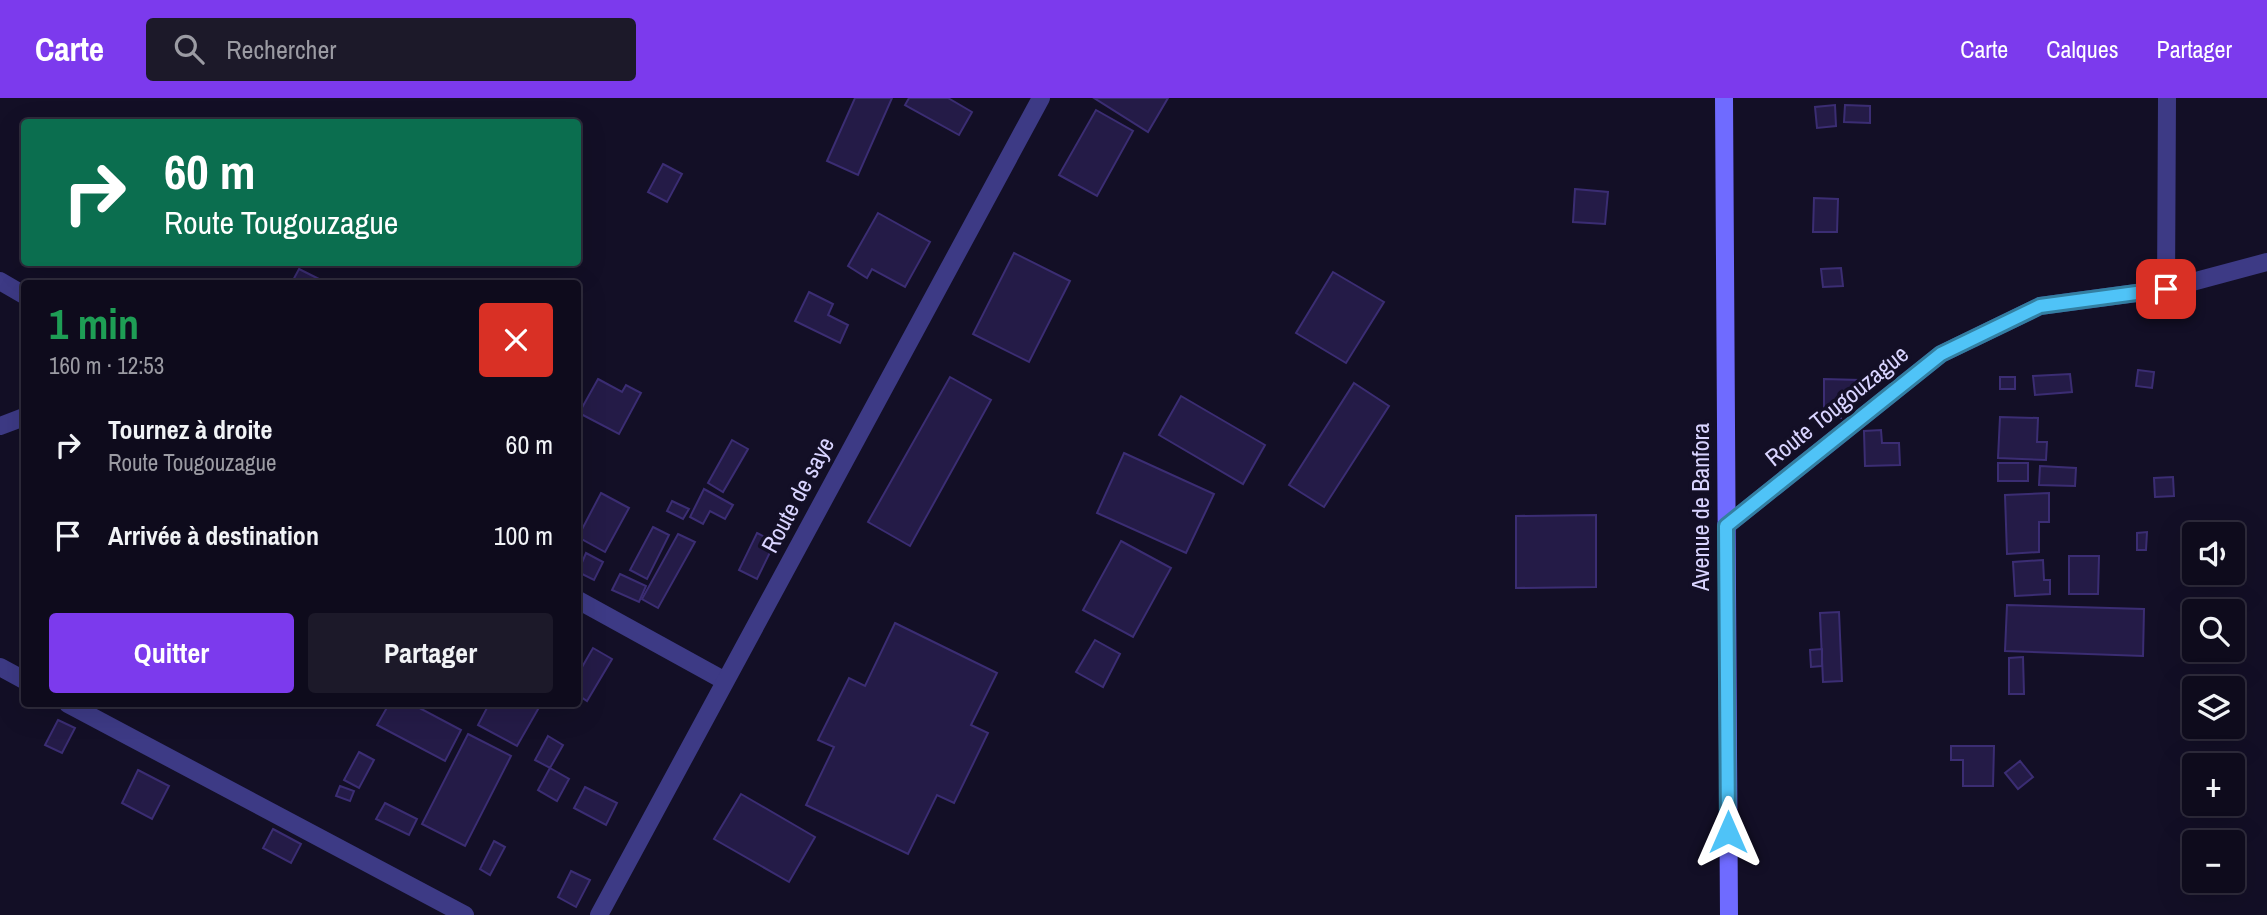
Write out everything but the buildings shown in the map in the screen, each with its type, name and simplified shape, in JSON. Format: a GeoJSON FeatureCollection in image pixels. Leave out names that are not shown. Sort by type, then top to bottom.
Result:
{"type":"FeatureCollection","features":[{"type":"Feature","properties":{"kind":"main road","name":"Avenue de Banfora"},"geometry":{"type":"LineString","coordinates":[[1724,98],[1728,915]]}},
{"type":"Feature","properties":{"kind":"street"},"geometry":{"type":"LineString","coordinates":[[2166,289],[2167,98]]}},
{"type":"Feature","properties":{"kind":"street","name":"Route de saye"},"geometry":{"type":"LineString","coordinates":[[599,915],[1033,101]]}},
{"type":"Feature","properties":{"kind":"street","name":"Route Tougouzague"},"geometry":{"type":"LineString","coordinates":[[1726,526],[1941,354],[2040,306],[2166,289],[2267,262]]}},
{"type":"Feature","properties":{"kind":"street"},"geometry":{"type":"LineString","coordinates":[[0,281],[21,293]]}},
{"type":"Feature","properties":{"kind":"street"},"geometry":{"type":"LineString","coordinates":[[0,426],[21,419]]}},
{"type":"Feature","properties":{"kind":"street"},"geometry":{"type":"LineString","coordinates":[[581,602],[725,681]]}},
{"type":"Feature","properties":{"kind":"street"},"geometry":{"type":"LineString","coordinates":[[0,667],[21,678]]}},
{"type":"Feature","properties":{"kind":"street"},"geometry":{"type":"LineString","coordinates":[[74,707],[465,915]]}},
{"type":"Feature","properties":{"kind":"route"},"geometry":{"type":"LineString","coordinates":[[1728,832],[1726,526],[1941,354],[2040,306],[2166,289]]}}]}
